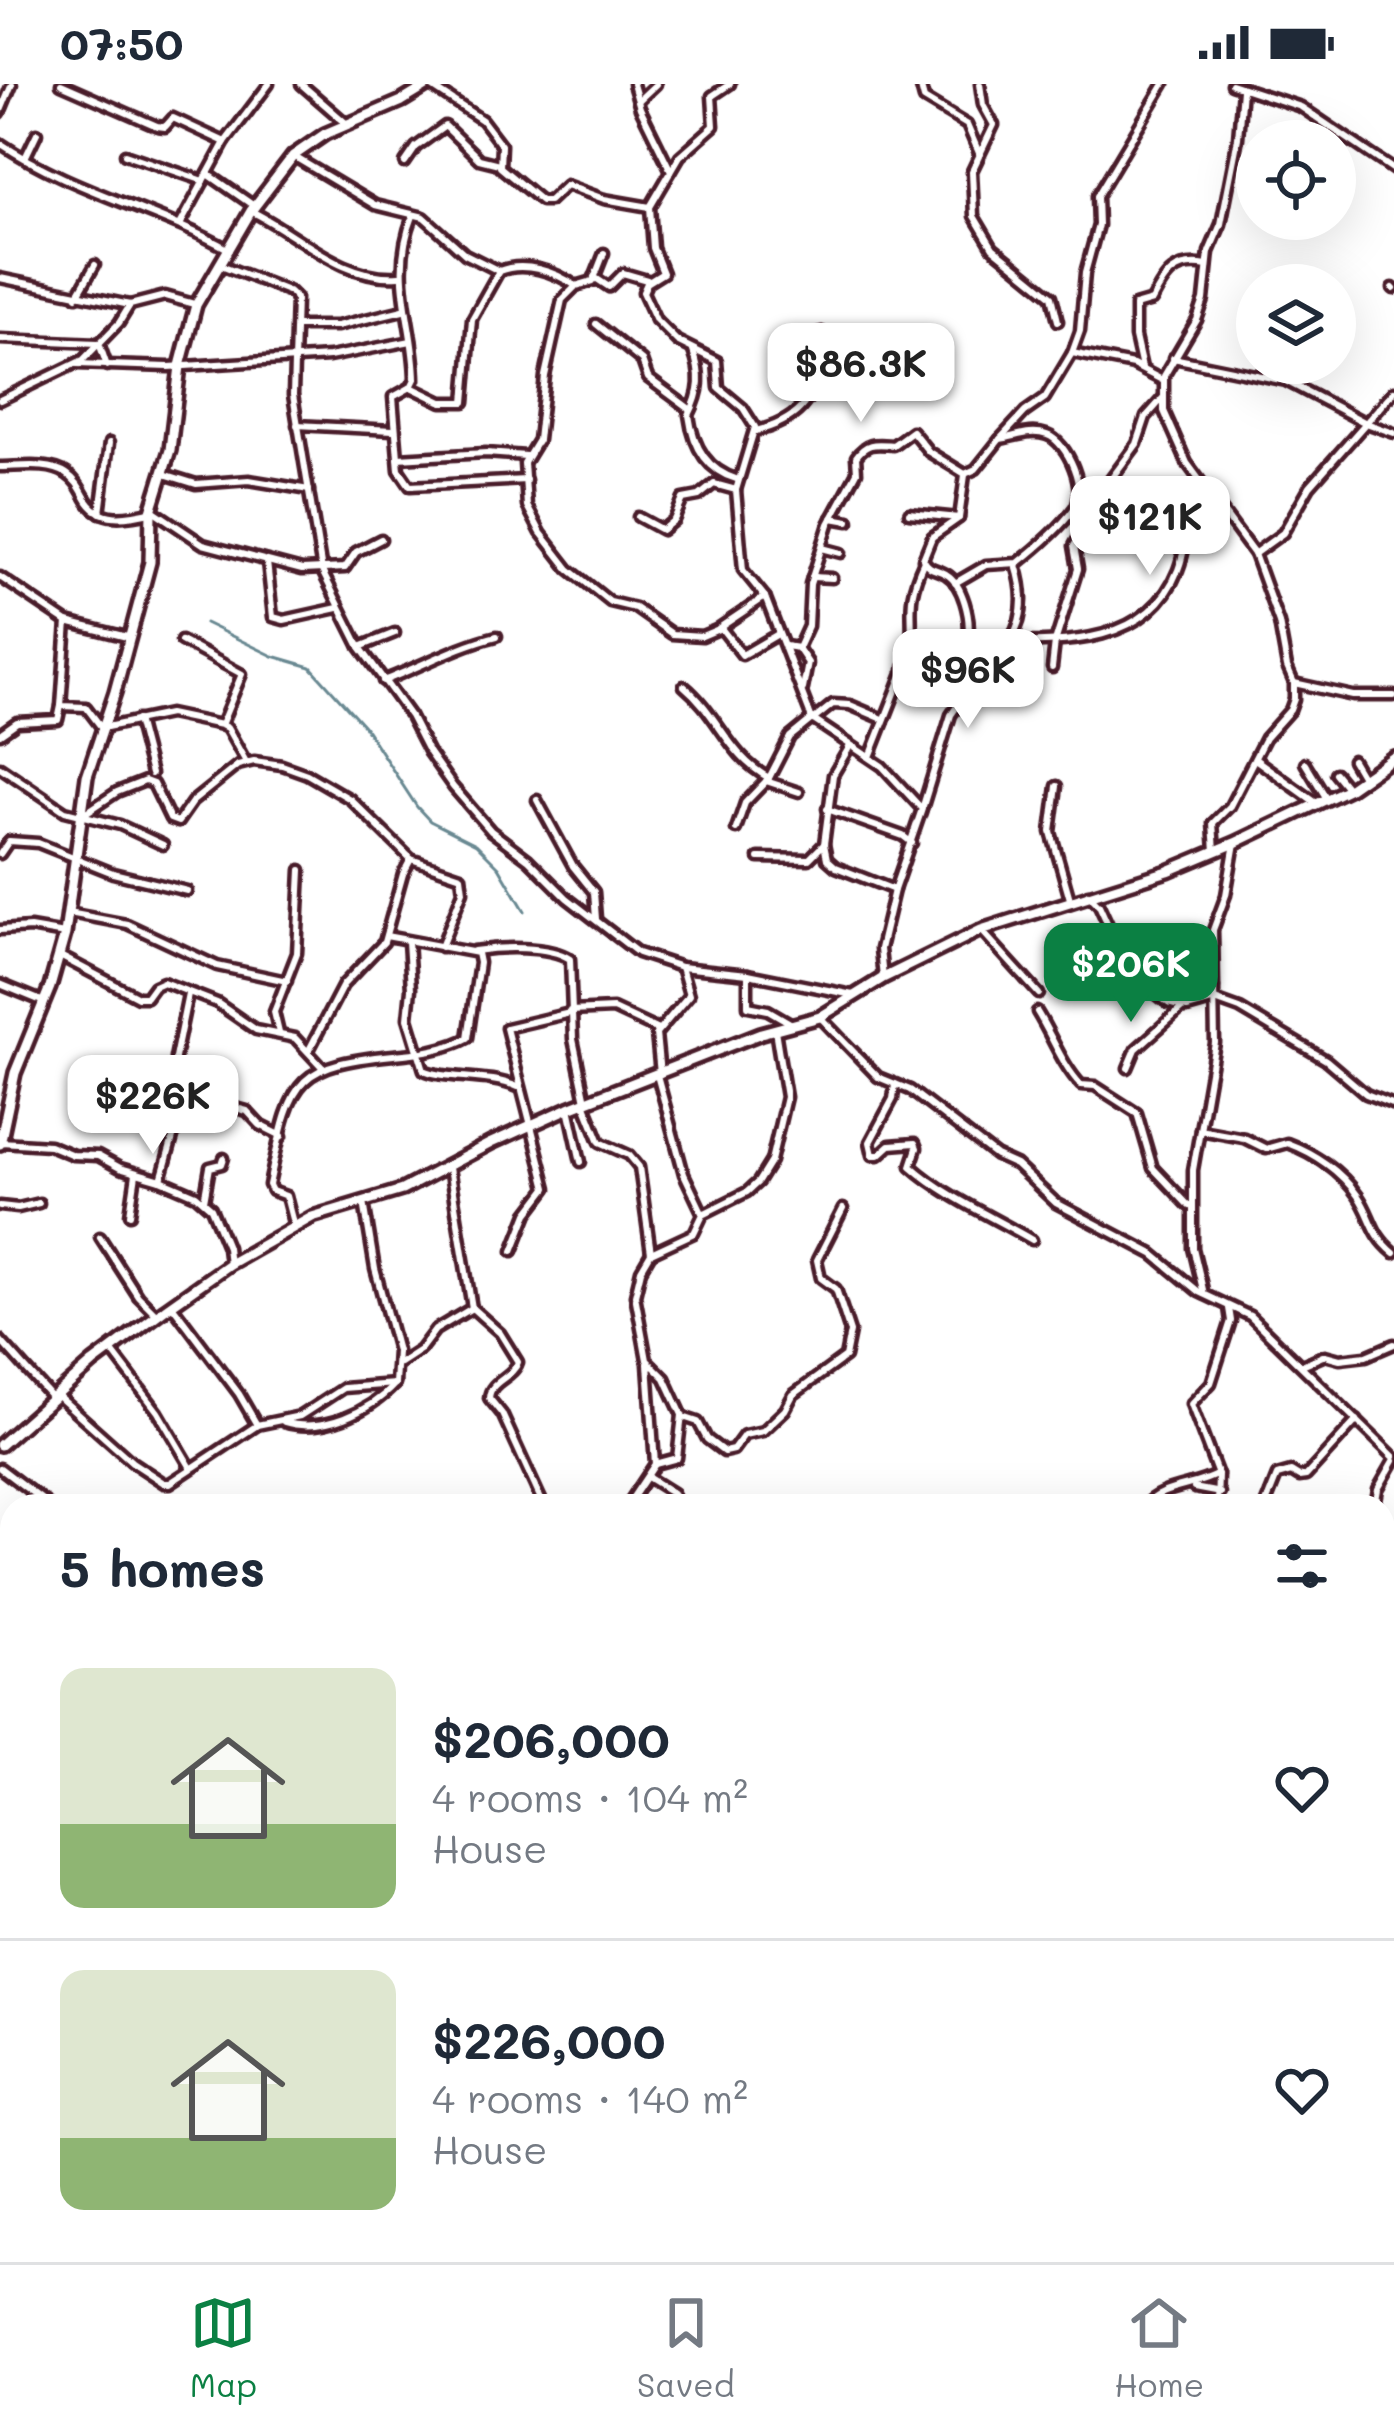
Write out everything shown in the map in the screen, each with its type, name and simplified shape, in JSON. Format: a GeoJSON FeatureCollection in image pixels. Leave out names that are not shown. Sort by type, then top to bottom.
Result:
{"type":"FeatureCollection","features":[{"type":"Feature","properties":{"kind":"main road"},"geometry":{"type":"LineString","coordinates":[[0,1143],[4,1100],[60,956],[87,776],[150,562],[151,511],[174,433],[180,366],[196,305],[253,209],[293,156],[429,85]]}},
{"type":"Feature","properties":{"kind":"main road"},"geometry":{"type":"LineString","coordinates":[[0,1445],[157,1315],[294,1226],[402,1190],[585,1101],[820,1016],[981,930],[1168,871],[1235,843],[1348,789],[1394,757]]}},
{"type":"Feature","properties":{"kind":"street"},"geometry":{"type":"LineString","coordinates":[[0,112],[12,84]]}},
{"type":"Feature","properties":{"kind":"street"},"geometry":{"type":"LineString","coordinates":[[61,84],[157,125],[165,127],[173,118],[225,142]]}},
{"type":"Feature","properties":{"kind":"street"},"geometry":{"type":"LineString","coordinates":[[180,225],[225,142],[269,84]]}},
{"type":"Feature","properties":{"kind":"street"},"geometry":{"type":"LineString","coordinates":[[301,84],[347,124]]}},
{"type":"Feature","properties":{"kind":"street"},"geometry":{"type":"LineString","coordinates":[[313,95],[318,84]]}},
{"type":"Feature","properties":{"kind":"street"},"geometry":{"type":"LineString","coordinates":[[633,84],[671,171]]}},
{"type":"Feature","properties":{"kind":"street"},"geometry":{"type":"LineString","coordinates":[[639,100],[656,84]]}},
{"type":"Feature","properties":{"kind":"street"},"geometry":{"type":"LineString","coordinates":[[730,84],[712,95],[714,126],[680,156],[650,207],[653,248],[663,273],[643,292],[656,320],[677,341],[717,361],[719,388],[743,408],[756,431]]}},
{"type":"Feature","properties":{"kind":"street"},"geometry":{"type":"LineString","coordinates":[[920,84],[924,99],[967,125],[979,153]]}},
{"type":"Feature","properties":{"kind":"street"},"geometry":{"type":"LineString","coordinates":[[980,84],[983,104],[994,125],[971,182],[976,221],[993,248],[1052,296],[1058,321]]}},
{"type":"Feature","properties":{"kind":"street"},"geometry":{"type":"LineString","coordinates":[[965,474],[976,469],[1025,412],[1045,398],[1072,353],[1080,331],[1085,272],[1097,225],[1096,196],[1164,84]]}},
{"type":"Feature","properties":{"kind":"street"},"geometry":{"type":"LineString","coordinates":[[1231,84],[1301,107],[1394,170]]}},
{"type":"Feature","properties":{"kind":"street"},"geometry":{"type":"LineString","coordinates":[[429,85],[482,120],[501,145],[499,164]]}},
{"type":"Feature","properties":{"kind":"street"},"geometry":{"type":"LineString","coordinates":[[1215,850],[1213,824],[1230,806],[1269,731],[1290,710],[1294,683],[1254,554],[1206,493],[1170,430],[1163,398],[1162,380],[1204,300],[1207,266],[1222,224],[1241,119],[1242,89]]}},
{"type":"Feature","properties":{"kind":"street"},"geometry":{"type":"LineString","coordinates":[[405,163],[416,147],[447,126],[479,159],[499,164],[544,202],[566,185],[604,199],[650,207]]}},
{"type":"Feature","properties":{"kind":"street"},"geometry":{"type":"LineString","coordinates":[[26,158],[37,133]]}},
{"type":"Feature","properties":{"kind":"street"},"geometry":{"type":"LineString","coordinates":[[0,143],[101,195],[230,250]]}},
{"type":"Feature","properties":{"kind":"street"},"geometry":{"type":"LineString","coordinates":[[125,154],[206,178],[324,255],[368,273],[401,276]]}},
{"type":"Feature","properties":{"kind":"street"},"geometry":{"type":"LineString","coordinates":[[293,156],[375,205],[434,223],[465,254],[500,271]]}},
{"type":"Feature","properties":{"kind":"street"},"geometry":{"type":"LineString","coordinates":[[413,216],[401,276],[416,380],[393,397],[400,476],[410,486],[526,480]]}},
{"type":"Feature","properties":{"kind":"street"},"geometry":{"type":"LineString","coordinates":[[604,253],[591,282],[576,286],[562,300],[544,376],[538,440],[526,456],[527,506],[569,569],[606,598],[635,608],[668,633],[702,636],[765,597]]}},
{"type":"Feature","properties":{"kind":"street"},"geometry":{"type":"LineString","coordinates":[[1142,368],[1136,306],[1152,301],[1172,269],[1186,264],[1207,266]]}},
{"type":"Feature","properties":{"kind":"street"},"geometry":{"type":"LineString","coordinates":[[77,296],[95,265]]}},
{"type":"Feature","properties":{"kind":"street"},"geometry":{"type":"LineString","coordinates":[[220,265],[294,295],[293,395],[322,571],[360,647],[410,716],[434,762],[491,831],[638,953],[681,967],[748,974],[854,995]]}},
{"type":"Feature","properties":{"kind":"street"},"geometry":{"type":"LineString","coordinates":[[411,387],[442,402],[465,402],[472,319],[500,271],[531,267],[576,286]]}},
{"type":"Feature","properties":{"kind":"street"},"geometry":{"type":"LineString","coordinates":[[594,277],[609,287],[623,273],[651,280]]}},
{"type":"Feature","properties":{"kind":"street"},"geometry":{"type":"LineString","coordinates":[[0,278],[130,305],[165,296],[196,305]]}},
{"type":"Feature","properties":{"kind":"street"},"geometry":{"type":"LineString","coordinates":[[0,400],[77,364],[130,305]]}},
{"type":"Feature","properties":{"kind":"street"},"geometry":{"type":"LineString","coordinates":[[297,326],[337,326],[404,310]]}},
{"type":"Feature","properties":{"kind":"street"},"geometry":{"type":"LineString","coordinates":[[596,324],[642,361],[648,378],[691,410]]}},
{"type":"Feature","properties":{"kind":"street"},"geometry":{"type":"LineString","coordinates":[[756,431],[786,422],[811,398],[833,343],[822,332],[802,337]]}},
{"type":"Feature","properties":{"kind":"street"},"geometry":{"type":"LineString","coordinates":[[0,339],[99,343]]}},
{"type":"Feature","properties":{"kind":"street"},"geometry":{"type":"LineString","coordinates":[[77,364],[180,366],[351,354],[411,341]]}},
{"type":"Feature","properties":{"kind":"street"},"geometry":{"type":"LineString","coordinates":[[99,343],[106,366]]}},
{"type":"Feature","properties":{"kind":"street"},"geometry":{"type":"LineString","coordinates":[[691,347],[699,370],[699,397],[689,422],[706,462],[738,479]]}},
{"type":"Feature","properties":{"kind":"street"},"geometry":{"type":"LineString","coordinates":[[1072,353],[1142,368],[1162,380]]}},
{"type":"Feature","properties":{"kind":"street"},"geometry":{"type":"LineString","coordinates":[[1172,358],[1286,381],[1394,433]]}},
{"type":"Feature","properties":{"kind":"street"},"geometry":{"type":"LineString","coordinates":[[1254,554],[1283,533],[1310,486],[1394,391]]}},
{"type":"Feature","properties":{"kind":"street"},"geometry":{"type":"LineString","coordinates":[[1052,668],[1054,642],[1078,569],[1074,546],[1111,478],[1137,444],[1146,417],[1163,398]]}},
{"type":"Feature","properties":{"kind":"street"},"geometry":{"type":"LineString","coordinates":[[297,425],[394,430]]}},
{"type":"Feature","properties":{"kind":"street"},"geometry":{"type":"LineString","coordinates":[[756,431],[736,490],[740,560],[746,576],[765,597],[812,720],[870,758],[922,809]]}},
{"type":"Feature","properties":{"kind":"street"},"geometry":{"type":"LineString","coordinates":[[797,648],[807,630],[812,578],[832,518],[857,472],[859,453],[874,442],[893,445],[912,431],[929,452],[965,474]]}},
{"type":"Feature","properties":{"kind":"street"},"geometry":{"type":"LineString","coordinates":[[955,583],[986,565],[1016,564],[1076,508],[1080,485],[1054,438],[1033,433],[1000,439]]}},
{"type":"Feature","properties":{"kind":"street"},"geometry":{"type":"LineString","coordinates":[[100,513],[109,443]]}},
{"type":"Feature","properties":{"kind":"street"},"geometry":{"type":"LineString","coordinates":[[397,458],[486,453],[526,456]]}},
{"type":"Feature","properties":{"kind":"street"},"geometry":{"type":"LineString","coordinates":[[0,467],[63,471],[100,513],[129,517],[151,511],[203,544],[302,570],[346,568],[356,553],[381,539]]}},
{"type":"Feature","properties":{"kind":"street"},"geometry":{"type":"LineString","coordinates":[[161,473],[196,484],[249,480],[308,490]]}},
{"type":"Feature","properties":{"kind":"street"},"geometry":{"type":"LineString","coordinates":[[870,758],[910,655],[913,629],[908,604],[932,536],[959,518],[965,474]]}},
{"type":"Feature","properties":{"kind":"street"},"geometry":{"type":"LineString","coordinates":[[638,517],[662,530],[674,520],[683,499],[700,496],[718,483],[736,490]]}},
{"type":"Feature","properties":{"kind":"street"},"geometry":{"type":"LineString","coordinates":[[910,655],[966,642],[1090,640],[1145,615],[1170,587],[1181,563],[1190,514],[1206,493]]}},
{"type":"Feature","properties":{"kind":"street"},"geometry":{"type":"LineString","coordinates":[[910,513],[959,518]]}},
{"type":"Feature","properties":{"kind":"street"},"geometry":{"type":"LineString","coordinates":[[832,518],[849,521]]}},
{"type":"Feature","properties":{"kind":"street"},"geometry":{"type":"LineString","coordinates":[[822,548],[841,553]]}},
{"type":"Feature","properties":{"kind":"street"},"geometry":{"type":"LineString","coordinates":[[266,560],[273,617],[284,620],[338,608]]}},
{"type":"Feature","properties":{"kind":"street"},"geometry":{"type":"LineString","coordinates":[[884,979],[880,949],[894,890],[913,844],[951,715],[965,694],[957,675],[969,631],[967,607],[949,575],[924,561]]}},
{"type":"Feature","properties":{"kind":"street"},"geometry":{"type":"LineString","coordinates":[[1008,640],[1016,634],[1023,597],[1016,564]]}},
{"type":"Feature","properties":{"kind":"street"},"geometry":{"type":"LineString","coordinates":[[0,577],[67,622],[127,637]]}},
{"type":"Feature","properties":{"kind":"street"},"geometry":{"type":"LineString","coordinates":[[812,578],[832,578]]}},
{"type":"Feature","properties":{"kind":"street"},"geometry":{"type":"LineString","coordinates":[[0,734],[17,722],[58,720],[67,622]]}},
{"type":"Feature","properties":{"kind":"street"},"geometry":{"type":"LineString","coordinates":[[719,628],[742,655],[778,634]]}},
{"type":"Feature","properties":{"kind":"street"},"geometry":{"type":"LineString","coordinates":[[360,647],[395,633]]}},
{"type":"Feature","properties":{"kind":"street"},"geometry":{"type":"LineString","coordinates":[[383,681],[462,645],[497,636]]}},
{"type":"Feature","properties":{"kind":"street"},"geometry":{"type":"LineString","coordinates":[[181,641],[242,674],[221,725]]}},
{"type":"Feature","properties":{"kind":"street"},"geometry":{"type":"LineString","coordinates":[[785,646],[797,648],[808,663],[802,693]]}},
{"type":"Feature","properties":{"kind":"street"},"geometry":{"type":"LineString","coordinates":[[1294,683],[1353,696],[1394,696]]}},
{"type":"Feature","properties":{"kind":"street"},"geometry":{"type":"LineString","coordinates":[[684,686],[740,760],[768,780],[799,793]]}},
{"type":"Feature","properties":{"kind":"street"},"geometry":{"type":"LineString","coordinates":[[736,829],[746,803],[768,780],[790,736],[833,704],[850,705],[883,719]]}},
{"type":"Feature","properties":{"kind":"street"},"geometry":{"type":"LineString","coordinates":[[61,706],[86,707],[102,728],[170,714],[221,725],[246,762],[296,769],[339,791],[377,821],[411,859],[452,870],[463,880],[441,947]]}},
{"type":"Feature","properties":{"kind":"street"},"geometry":{"type":"LineString","coordinates":[[137,720],[151,774]]}},
{"type":"Feature","properties":{"kind":"street"},"geometry":{"type":"LineString","coordinates":[[850,746],[834,770],[824,844],[827,861],[894,890]]}},
{"type":"Feature","properties":{"kind":"street"},"geometry":{"type":"LineString","coordinates":[[1255,759],[1322,802]]}},
{"type":"Feature","properties":{"kind":"street"},"geometry":{"type":"LineString","coordinates":[[1352,760],[1364,780]]}},
{"type":"Feature","properties":{"kind":"street"},"geometry":{"type":"LineString","coordinates":[[80,816],[145,781],[153,784],[170,819],[178,822],[192,802],[246,762]]}},
{"type":"Feature","properties":{"kind":"street"},"geometry":{"type":"LineString","coordinates":[[1305,763],[1322,802]]}},
{"type":"Feature","properties":{"kind":"street"},"geometry":{"type":"LineString","coordinates":[[0,767],[46,801],[164,845]]}},
{"type":"Feature","properties":{"kind":"street"},"geometry":{"type":"LineString","coordinates":[[1335,773],[1348,789]]}},
{"type":"Feature","properties":{"kind":"street"},"geometry":{"type":"LineString","coordinates":[[1057,786],[1051,832],[1070,899]]}},
{"type":"Feature","properties":{"kind":"street"},"geometry":{"type":"LineString","coordinates":[[537,800],[567,856],[594,892],[597,923]]}},
{"type":"Feature","properties":{"kind":"street"},"geometry":{"type":"LineString","coordinates":[[827,809],[903,836],[913,844]]}},
{"type":"Feature","properties":{"kind":"street"},"geometry":{"type":"LineString","coordinates":[[0,835],[9,841],[38,843],[113,873],[187,890]]}},
{"type":"Feature","properties":{"kind":"street"},"geometry":{"type":"LineString","coordinates":[[0,854],[9,841]]}},
{"type":"Feature","properties":{"kind":"street"},"geometry":{"type":"LineString","coordinates":[[1204,1295],[1196,1270],[1192,1208],[1214,1052],[1213,930],[1226,895],[1235,843]]}},
{"type":"Feature","properties":{"kind":"street"},"geometry":{"type":"LineString","coordinates":[[759,858],[809,859],[824,844]]}},
{"type":"Feature","properties":{"kind":"street"},"geometry":{"type":"LineString","coordinates":[[308,1050],[343,985],[386,936],[411,859]]}},
{"type":"Feature","properties":{"kind":"street"},"geometry":{"type":"LineString","coordinates":[[279,1033],[274,1012],[296,953],[301,869]]}},
{"type":"Feature","properties":{"kind":"street"},"geometry":{"type":"LineString","coordinates":[[1087,894],[1100,905],[1130,974],[1172,1006],[1215,1000],[1262,1022],[1326,1060],[1366,1094],[1394,1105]]}},
{"type":"Feature","properties":{"kind":"street"},"geometry":{"type":"LineString","coordinates":[[69,913],[127,924],[217,966],[287,980]]}},
{"type":"Feature","properties":{"kind":"street"},"geometry":{"type":"LineString","coordinates":[[0,930],[30,928],[65,934]]}},
{"type":"Feature","properties":{"kind":"street"},"geometry":{"type":"LineString","coordinates":[[981,930],[1039,994]]}},
{"type":"Feature","properties":{"kind":"street"},"geometry":{"type":"LineString","coordinates":[[386,936],[474,951],[540,949],[566,955],[573,975],[570,1012],[585,1101],[600,1142],[629,1155],[639,1167],[652,1253]]}},
{"type":"Feature","properties":{"kind":"street"},"geometry":{"type":"LineString","coordinates":[[1113,936],[1180,956],[1215,987]]}},
{"type":"Feature","properties":{"kind":"street"},"geometry":{"type":"LineString","coordinates":[[408,940],[412,989],[408,1018],[427,1073],[471,1075],[518,1087]]}},
{"type":"Feature","properties":{"kind":"street"},"geometry":{"type":"LineString","coordinates":[[294,1226],[286,1196],[269,1185],[294,1090],[322,1067],[418,1052],[468,1038],[479,963],[474,951]]}},
{"type":"Feature","properties":{"kind":"street"},"geometry":{"type":"LineString","coordinates":[[60,956],[138,997],[146,997],[163,982],[217,1003],[256,1030],[295,1038],[322,1067]]}},
{"type":"Feature","properties":{"kind":"street"},"geometry":{"type":"LineString","coordinates":[[681,967],[688,1000],[658,1030],[658,1074],[684,1174],[704,1214]]}},
{"type":"Feature","properties":{"kind":"street"},"geometry":{"type":"LineString","coordinates":[[748,974],[748,1006],[768,1010],[793,1025]]}},
{"type":"Feature","properties":{"kind":"street"},"geometry":{"type":"LineString","coordinates":[[0,984],[44,1002]]}},
{"type":"Feature","properties":{"kind":"street"},"geometry":{"type":"LineString","coordinates":[[188,994],[173,1071],[199,1097],[249,1112],[260,1125],[282,1136]]}},
{"type":"Feature","properties":{"kind":"street"},"geometry":{"type":"LineString","coordinates":[[1128,1068],[1136,1049],[1182,1008]]}},
{"type":"Feature","properties":{"kind":"street"},"geometry":{"type":"LineString","coordinates":[[513,1251],[528,1213],[547,1188],[518,1087],[507,1027],[570,1012],[613,1009],[658,1030]]}},
{"type":"Feature","properties":{"kind":"street"},"geometry":{"type":"LineString","coordinates":[[1037,1012],[1081,1085],[1095,1086],[1137,1113],[1153,1168],[1192,1208]]}},
{"type":"Feature","properties":{"kind":"street"},"geometry":{"type":"LineString","coordinates":[[820,1016],[874,1073],[910,1090],[996,1156],[1016,1165],[1058,1205],[1153,1254],[1204,1295],[1250,1316],[1394,1459],[1377,1494]]}},
{"type":"Feature","properties":{"kind":"street"},"geometry":{"type":"LineString","coordinates":[[636,1494],[655,1464],[647,1360],[635,1295],[641,1270],[652,1253],[694,1233],[704,1214],[747,1192],[771,1160],[786,1097],[775,1030]]}},
{"type":"Feature","properties":{"kind":"street"},"geometry":{"type":"LineString","coordinates":[[895,1084],[870,1142],[873,1155],[890,1145],[915,1143],[911,1166],[933,1187],[1032,1240]]}},
{"type":"Feature","properties":{"kind":"street"},"geometry":{"type":"LineString","coordinates":[[161,1180],[187,1088]]}},
{"type":"Feature","properties":{"kind":"street"},"geometry":{"type":"LineString","coordinates":[[569,1108],[581,1162]]}},
{"type":"Feature","properties":{"kind":"street"},"geometry":{"type":"LineString","coordinates":[[1200,1130],[1244,1138],[1266,1149],[1287,1143],[1316,1156],[1358,1196],[1371,1229],[1394,1253]]}},
{"type":"Feature","properties":{"kind":"street"},"geometry":{"type":"LineString","coordinates":[[0,1143],[49,1145],[73,1155],[94,1156],[204,1201],[212,1208],[229,1264]]}},
{"type":"Feature","properties":{"kind":"street"},"geometry":{"type":"LineString","coordinates":[[204,1201],[209,1168],[222,1164],[224,1158]]}},
{"type":"Feature","properties":{"kind":"street"},"geometry":{"type":"LineString","coordinates":[[449,1168],[472,1308],[500,1334],[518,1362],[516,1369],[491,1388],[489,1398],[502,1414],[539,1494]]}},
{"type":"Feature","properties":{"kind":"street"},"geometry":{"type":"LineString","coordinates":[[130,1214],[136,1174]]}},
{"type":"Feature","properties":{"kind":"street"},"geometry":{"type":"LineString","coordinates":[[0,1340],[55,1397],[132,1462],[170,1484],[257,1425],[284,1422],[308,1427],[375,1402],[395,1384],[398,1366],[364,1202]]}},
{"type":"Feature","properties":{"kind":"street"},"geometry":{"type":"LineString","coordinates":[[0,1206],[39,1204]]}},
{"type":"Feature","properties":{"kind":"street"},"geometry":{"type":"LineString","coordinates":[[682,1415],[698,1422],[710,1442],[729,1452],[744,1435],[763,1431],[793,1395],[842,1360],[850,1332],[836,1289],[821,1278],[817,1260],[843,1209]]}},
{"type":"Feature","properties":{"kind":"street"},"geometry":{"type":"LineString","coordinates":[[100,1237],[138,1296],[157,1315]]}},
{"type":"Feature","properties":{"kind":"street"},"geometry":{"type":"LineString","coordinates":[[172,1304],[257,1425]]}},
{"type":"Feature","properties":{"kind":"street"},"geometry":{"type":"LineString","coordinates":[[1191,1487],[1220,1494],[1218,1474],[1191,1404],[1211,1383],[1231,1322],[1227,1305]]}},
{"type":"Feature","properties":{"kind":"street"},"geometry":{"type":"LineString","coordinates":[[398,1366],[435,1330],[472,1308]]}},
{"type":"Feature","properties":{"kind":"street"},"geometry":{"type":"LineString","coordinates":[[1302,1365],[1325,1355],[1358,1358],[1394,1344]]}},
{"type":"Feature","properties":{"kind":"street"},"geometry":{"type":"LineString","coordinates":[[111,1350],[158,1412],[191,1468]]}},
{"type":"Feature","properties":{"kind":"street"},"geometry":{"type":"LineString","coordinates":[[647,1360],[665,1378],[682,1415],[677,1458],[655,1464]]}},
{"type":"Feature","properties":{"kind":"street"},"geometry":{"type":"LineString","coordinates":[[284,1422],[343,1388],[395,1384]]}},
{"type":"Feature","properties":{"kind":"street"},"geometry":{"type":"LineString","coordinates":[[1269,1494],[1274,1478],[1287,1472],[1306,1476],[1358,1420]]}},
{"type":"Feature","properties":{"kind":"street"},"geometry":{"type":"LineString","coordinates":[[0,1468],[34,1494]]}},
{"type":"Feature","properties":{"kind":"street"},"geometry":{"type":"LineString","coordinates":[[1155,1494],[1191,1487],[1218,1474]]}},
{"type":"Feature","properties":{"kind":"street"},"geometry":{"type":"LineString","coordinates":[[649,1478],[674,1494]]}},
{"type":"Feature","properties":{"kind":"waterway"},"geometry":{"type":"LineString","coordinates":[[205,623],[273,656],[311,667],[364,726],[417,807],[430,821],[476,844],[499,867],[525,911]]}}]}
